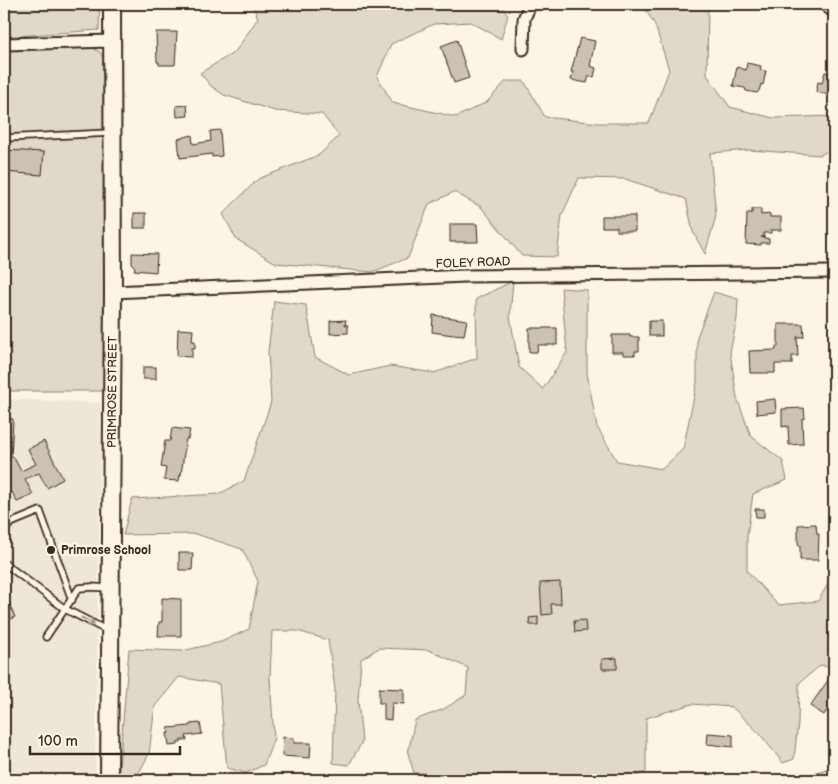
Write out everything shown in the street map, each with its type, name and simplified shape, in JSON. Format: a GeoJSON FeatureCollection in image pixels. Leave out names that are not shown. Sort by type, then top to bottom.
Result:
{"type":"FeatureCollection","features":[{"type":"Feature","properties":{"kind":"main road","name":"PRIMROSE STREET"},"geometry":{"type":"LineString","coordinates":[[109,780],[113,292],[112,4]]}},
{"type":"Feature","properties":{"kind":"street"},"geometry":{"type":"LineString","coordinates":[[523,49],[524,19],[530,4]]}},
{"type":"Feature","properties":{"kind":"street"},"geometry":{"type":"LineString","coordinates":[[824,4],[834,12]]}},
{"type":"Feature","properties":{"kind":"street"},"geometry":{"type":"LineString","coordinates":[[4,44],[112,41]]}},
{"type":"Feature","properties":{"kind":"street","name":"FOLEY ROAD"},"geometry":{"type":"LineString","coordinates":[[113,292],[465,276],[834,272]]}},
{"type":"Feature","properties":{"kind":"street"},"geometry":{"type":"LineString","coordinates":[[816,780],[834,774]]}},
{"type":"Feature","properties":{"kind":"lane"},"geometry":{"type":"LineString","coordinates":[[4,138],[112,133]]}},
{"type":"Feature","properties":{"kind":"lane"},"geometry":{"type":"LineString","coordinates":[[4,530],[11,523],[40,511],[72,600]]}},
{"type":"Feature","properties":{"kind":"lane"},"geometry":{"type":"LineString","coordinates":[[4,563],[65,609],[111,633]]}},
{"type":"Feature","properties":{"kind":"lane"},"geometry":{"type":"LineString","coordinates":[[46,637],[79,588],[111,588]]}},
{"type":"Feature","properties":{"kind":"shaded area"},"geometry":{"type":"Polygon","coordinates":[[[4,4],[100,4],[99,30],[4,37],[4,4]]]}},
{"type":"Feature","properties":{"kind":"shaded area"},"geometry":{"type":"Polygon","coordinates":[[[252,4],[382,4],[385,6],[412,4],[500,4],[508,15],[501,39],[471,22],[434,24],[391,44],[377,77],[393,103],[456,117],[487,102],[506,81],[524,81],[545,117],[598,123],[649,123],[669,70],[655,25],[642,4],[708,4],[707,75],[730,107],[773,118],[834,116],[834,148],[820,155],[749,150],[710,153],[716,216],[705,254],[693,232],[686,199],[625,179],[579,178],[562,215],[557,257],[522,256],[481,207],[454,192],[429,204],[408,258],[372,272],[276,263],[236,239],[223,214],[258,179],[319,155],[339,136],[322,114],[275,111],[224,95],[211,86],[200,73],[235,52],[258,18],[252,4]]]}},
{"type":"Feature","properties":{"kind":"shaded area"},"geometry":{"type":"Polygon","coordinates":[[[93,48],[100,52],[103,58],[106,120],[104,391],[4,391],[4,51],[93,48]]]}},
{"type":"Feature","properties":{"kind":"shaded area"},"geometry":{"type":"Polygon","coordinates":[[[513,281],[510,316],[519,367],[543,389],[567,352],[561,288],[587,290],[587,373],[597,427],[617,461],[662,469],[683,449],[697,382],[697,337],[714,292],[738,299],[737,319],[730,352],[737,398],[751,436],[783,461],[787,480],[753,494],[747,536],[747,571],[778,605],[818,601],[834,574],[834,669],[821,665],[799,683],[798,723],[794,759],[783,763],[760,734],[732,707],[692,704],[646,718],[646,772],[628,779],[561,775],[414,773],[408,753],[415,720],[444,709],[466,695],[468,668],[429,650],[379,648],[361,659],[358,700],[362,742],[349,765],[333,763],[335,689],[328,640],[297,631],[272,631],[270,678],[274,738],[264,765],[246,773],[227,768],[219,684],[179,677],[155,706],[149,754],[135,780],[118,780],[129,649],[182,651],[221,642],[249,629],[258,581],[242,549],[196,534],[123,535],[132,499],[219,494],[244,481],[271,402],[268,352],[274,301],[306,305],[315,357],[349,375],[390,366],[434,373],[477,358],[476,299],[513,281]]]}},
{"type":"Feature","properties":{"kind":"shaded area","name":"Primrose School"},"geometry":{"type":"Polygon","coordinates":[[[4,399],[101,403],[95,780],[4,780],[4,399]]]}},
{"type":"Feature","properties":{"kind":"building"},"geometry":{"type":"Polygon","coordinates":[[[156,32],[177,32],[175,65],[159,65],[159,62],[157,62],[156,32]]]}},
{"type":"Feature","properties":{"kind":"building"},"geometry":{"type":"Polygon","coordinates":[[[580,38],[595,41],[590,66],[596,68],[594,77],[589,76],[587,83],[571,80],[573,72],[571,72],[580,38]]]}},
{"type":"Feature","properties":{"kind":"building"},"geometry":{"type":"Polygon","coordinates":[[[457,40],[469,78],[454,83],[441,46],[457,40]]]}},
{"type":"Feature","properties":{"kind":"building"},"geometry":{"type":"Polygon","coordinates":[[[747,63],[761,66],[760,70],[766,71],[763,85],[761,84],[757,93],[733,86],[737,67],[746,70],[747,63]]]}},
{"type":"Feature","properties":{"kind":"building"},"geometry":{"type":"Polygon","coordinates":[[[825,72],[834,74],[834,96],[816,92],[818,82],[822,83],[825,72]]]}},
{"type":"Feature","properties":{"kind":"building"},"geometry":{"type":"Polygon","coordinates":[[[187,105],[188,116],[177,117],[176,106],[187,105]]]}},
{"type":"Feature","properties":{"kind":"building"},"geometry":{"type":"Polygon","coordinates":[[[220,130],[222,156],[212,157],[212,154],[180,158],[178,139],[192,135],[193,144],[211,141],[210,131],[220,130]]]}},
{"type":"Feature","properties":{"kind":"building"},"geometry":{"type":"Polygon","coordinates":[[[4,150],[44,152],[42,175],[4,172],[4,150]]]}},
{"type":"Feature","properties":{"kind":"building"},"geometry":{"type":"Polygon","coordinates":[[[752,209],[761,209],[761,215],[770,214],[770,217],[781,217],[781,230],[771,230],[771,233],[764,233],[764,237],[761,237],[769,239],[769,243],[761,243],[761,245],[746,244],[747,213],[752,213],[752,209]]]}},
{"type":"Feature","properties":{"kind":"building"},"geometry":{"type":"Polygon","coordinates":[[[134,213],[146,213],[146,228],[134,228],[134,213]]]}},
{"type":"Feature","properties":{"kind":"building"},"geometry":{"type":"Polygon","coordinates":[[[602,216],[635,216],[635,231],[617,231],[617,227],[602,227],[602,216]]]}},
{"type":"Feature","properties":{"kind":"building"},"geometry":{"type":"Polygon","coordinates":[[[450,224],[477,224],[478,242],[450,242],[450,224]]]}},
{"type":"Feature","properties":{"kind":"building"},"geometry":{"type":"Polygon","coordinates":[[[132,253],[157,254],[156,272],[134,270],[132,253]]]}},
{"type":"Feature","properties":{"kind":"building"},"geometry":{"type":"Polygon","coordinates":[[[433,315],[467,320],[464,335],[432,332],[433,315]]]}},
{"type":"Feature","properties":{"kind":"building"},"geometry":{"type":"Polygon","coordinates":[[[346,320],[345,325],[348,325],[348,333],[330,334],[330,321],[346,320]]]}},
{"type":"Feature","properties":{"kind":"building"},"geometry":{"type":"Polygon","coordinates":[[[649,321],[662,321],[662,336],[649,336],[649,321]]]}},
{"type":"Feature","properties":{"kind":"building"},"geometry":{"type":"Polygon","coordinates":[[[778,324],[803,324],[804,337],[797,337],[798,356],[792,356],[792,364],[775,364],[775,373],[750,373],[749,351],[776,350],[776,346],[778,346],[778,324]]]}},
{"type":"Feature","properties":{"kind":"building"},"geometry":{"type":"Polygon","coordinates":[[[529,328],[557,328],[557,345],[538,345],[537,352],[529,352],[529,328]]]}},
{"type":"Feature","properties":{"kind":"building"},"geometry":{"type":"Polygon","coordinates":[[[178,329],[193,330],[192,341],[195,341],[195,348],[192,348],[192,357],[177,356],[178,329]]]}},
{"type":"Feature","properties":{"kind":"building"},"geometry":{"type":"Polygon","coordinates":[[[612,335],[639,337],[639,351],[635,351],[635,355],[623,355],[623,352],[612,352],[612,335]]]}},
{"type":"Feature","properties":{"kind":"building"},"geometry":{"type":"Polygon","coordinates":[[[143,367],[156,367],[156,379],[143,379],[143,367]]]}},
{"type":"Feature","properties":{"kind":"building"},"geometry":{"type":"Polygon","coordinates":[[[775,399],[776,412],[757,414],[756,401],[775,399]]]}},
{"type":"Feature","properties":{"kind":"building"},"geometry":{"type":"Polygon","coordinates":[[[804,408],[805,418],[802,419],[803,444],[789,445],[788,426],[782,427],[782,409],[804,408]]]}},
{"type":"Feature","properties":{"kind":"building"},"geometry":{"type":"Polygon","coordinates":[[[4,418],[13,419],[11,458],[13,456],[21,471],[36,464],[28,449],[44,441],[63,479],[47,488],[39,473],[25,479],[33,495],[17,502],[12,492],[4,495],[4,418]]]}},
{"type":"Feature","properties":{"kind":"building"},"geometry":{"type":"Polygon","coordinates":[[[172,428],[190,430],[188,439],[186,439],[179,481],[164,480],[166,468],[161,467],[165,441],[170,441],[172,428]]]}},
{"type":"Feature","properties":{"kind":"building"},"geometry":{"type":"Polygon","coordinates":[[[755,509],[764,509],[764,517],[756,517],[755,509]]]}},
{"type":"Feature","properties":{"kind":"building"},"geometry":{"type":"Polygon","coordinates":[[[816,524],[817,534],[819,534],[818,560],[800,560],[798,525],[816,524]]]}},
{"type":"Feature","properties":{"kind":"building"},"geometry":{"type":"Polygon","coordinates":[[[179,553],[193,553],[192,570],[179,570],[179,553]]]}},
{"type":"Feature","properties":{"kind":"building"},"geometry":{"type":"Polygon","coordinates":[[[560,582],[561,604],[551,604],[552,614],[542,615],[540,583],[560,582]]]}},
{"type":"Feature","properties":{"kind":"building"},"geometry":{"type":"Polygon","coordinates":[[[4,591],[15,617],[4,622],[4,591]]]}},
{"type":"Feature","properties":{"kind":"building"},"geometry":{"type":"Polygon","coordinates":[[[162,598],[181,599],[181,636],[158,636],[159,622],[162,622],[162,598]]]}},
{"type":"Feature","properties":{"kind":"building"},"geometry":{"type":"Polygon","coordinates":[[[538,617],[538,625],[530,625],[529,618],[538,617]]]}},
{"type":"Feature","properties":{"kind":"building"},"geometry":{"type":"Polygon","coordinates":[[[585,620],[586,631],[575,632],[574,621],[585,620]]]}},
{"type":"Feature","properties":{"kind":"building"},"geometry":{"type":"Polygon","coordinates":[[[617,658],[617,669],[602,669],[602,659],[617,658]]]}},
{"type":"Feature","properties":{"kind":"building"},"geometry":{"type":"Polygon","coordinates":[[[829,679],[834,683],[834,699],[824,715],[810,706],[829,679]]]}},
{"type":"Feature","properties":{"kind":"building"},"geometry":{"type":"Polygon","coordinates":[[[379,688],[404,689],[404,704],[392,703],[391,720],[384,719],[384,703],[379,703],[379,688]]]}},
{"type":"Feature","properties":{"kind":"building"},"geometry":{"type":"Polygon","coordinates":[[[200,723],[202,734],[186,736],[187,740],[181,740],[181,742],[178,742],[178,745],[169,746],[168,728],[200,723]]]}},
{"type":"Feature","properties":{"kind":"building"},"geometry":{"type":"Polygon","coordinates":[[[708,733],[733,735],[733,747],[707,744],[708,733]]]}},
{"type":"Feature","properties":{"kind":"building"},"geometry":{"type":"Polygon","coordinates":[[[283,737],[294,738],[294,743],[311,743],[310,758],[282,756],[283,737]]]}},
{"type":"Feature","properties":{"kind":"place","name":"Primrose School"},"geometry":{"type":"Point","coordinates":[51,550]}}]}
